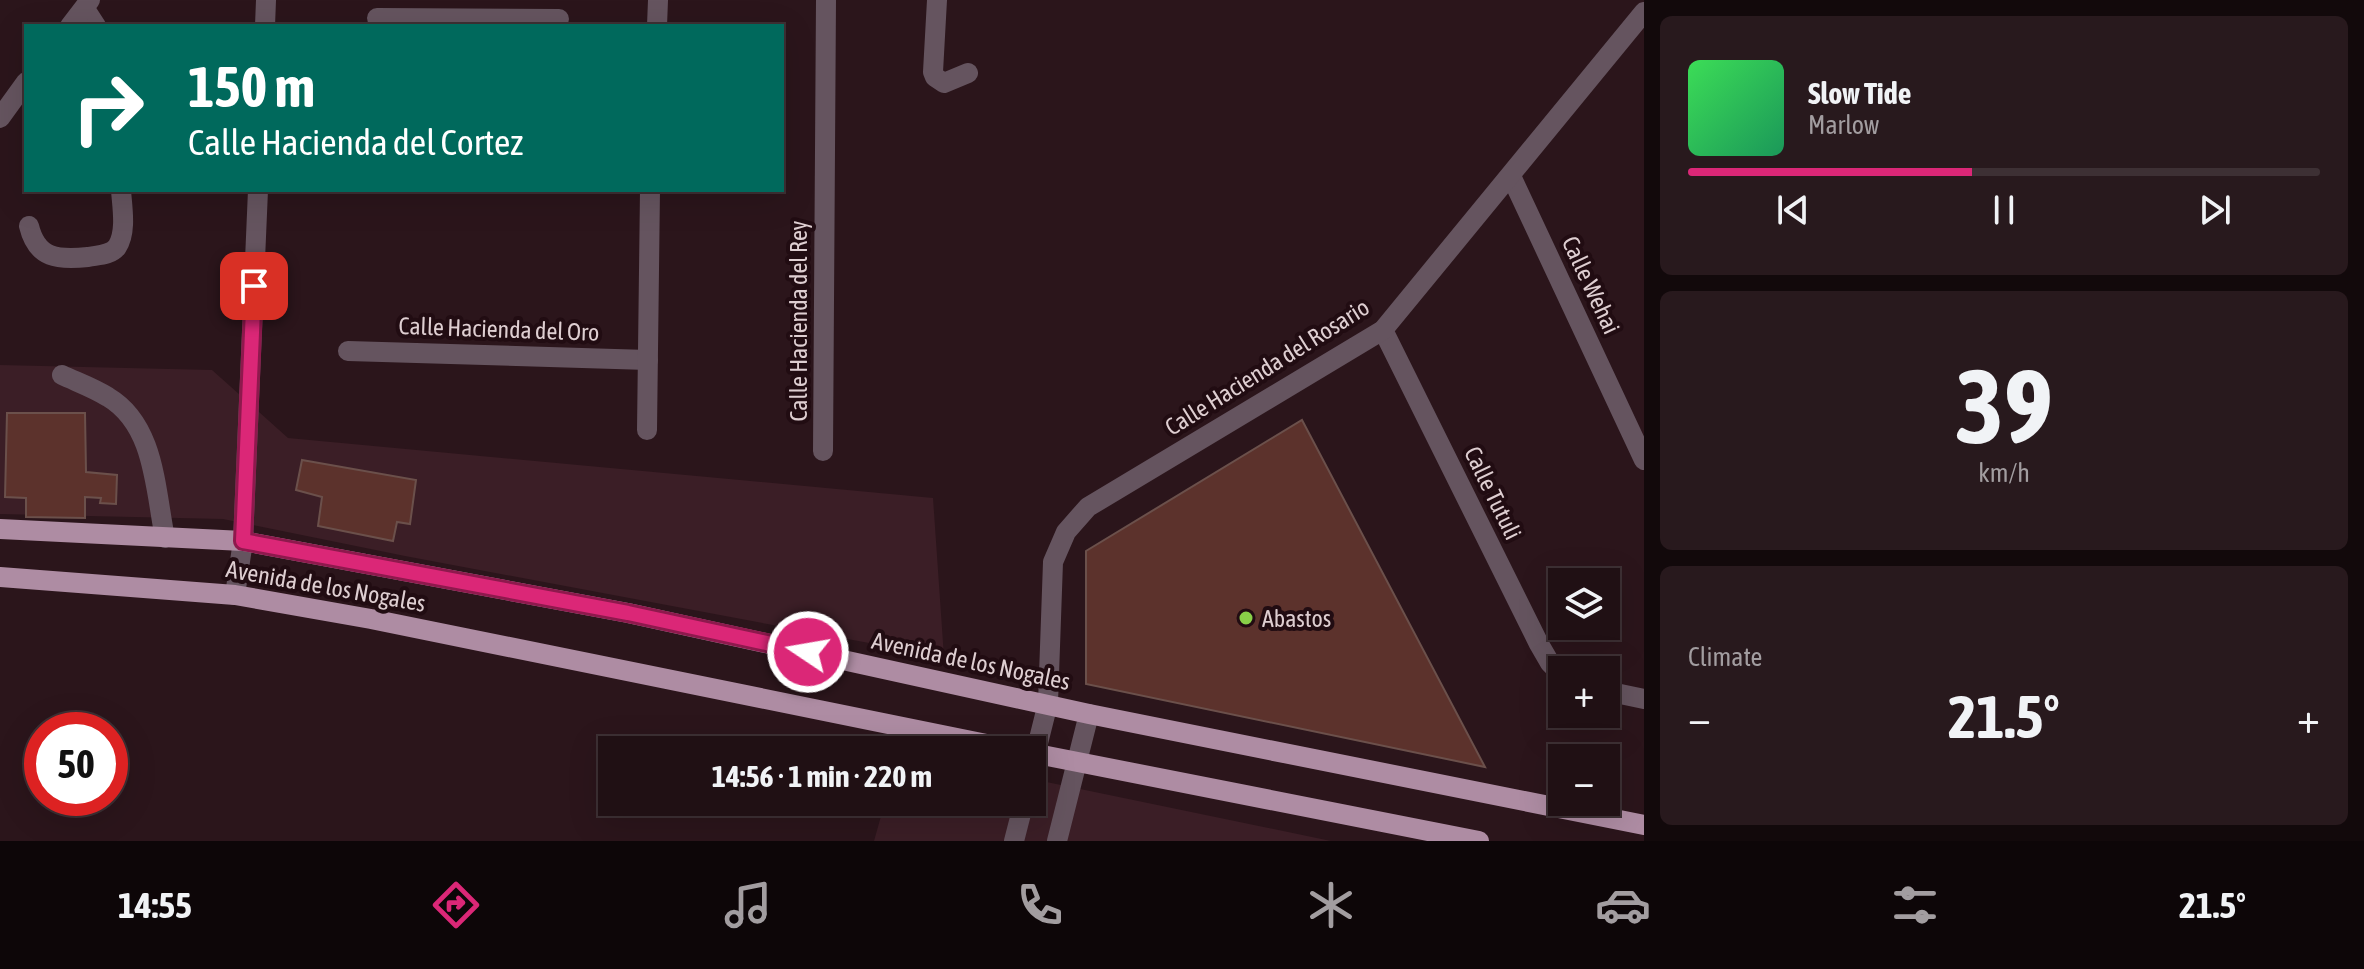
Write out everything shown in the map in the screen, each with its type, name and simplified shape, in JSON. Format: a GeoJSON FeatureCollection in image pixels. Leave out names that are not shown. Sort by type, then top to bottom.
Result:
{"type":"FeatureCollection","features":[{"type":"Feature","properties":{"kind":"main road","name":"Avenida de los Nogales"},"geometry":{"type":"LineString","coordinates":[[0,529],[243,541],[628,613],[1089,714],[1644,825]]}},
{"type":"Feature","properties":{"kind":"main road","name":"Avenida de los Nogales"},"geometry":{"type":"LineString","coordinates":[[0,577],[235,595],[387,622],[933,736]]}},
{"type":"Feature","properties":{"kind":"main road","name":"Avenida de los Nogales"},"geometry":{"type":"LineString","coordinates":[[1046,759],[1479,841]]}},
{"type":"Feature","properties":{"kind":"street"},"geometry":{"type":"LineString","coordinates":[[265,24],[266,0]]}},
{"type":"Feature","properties":{"kind":"street"},"geometry":{"type":"LineString","coordinates":[[657,24],[658,0]]}},
{"type":"Feature","properties":{"kind":"street","name":"Calle Hacienda del Rey"},"geometry":{"type":"LineString","coordinates":[[823,451],[826,0]]}},
{"type":"Feature","properties":{"kind":"street"},"geometry":{"type":"LineString","coordinates":[[937,0],[935,77],[944,83],[968,73]]}},
{"type":"Feature","properties":{"kind":"street"},"geometry":{"type":"LineString","coordinates":[[377,18],[460,9],[559,19]]}},
{"type":"Feature","properties":{"kind":"street"},"geometry":{"type":"LineString","coordinates":[[73,24],[90,12]]}},
{"type":"Feature","properties":{"kind":"street","name":"Calle Hacienda del Rosario"},"geometry":{"type":"LineString","coordinates":[[1036,736],[1048,703],[1053,562],[1066,532],[1088,507],[1383,330],[1643,14]]}},
{"type":"Feature","properties":{"kind":"street"},"geometry":{"type":"LineString","coordinates":[[0,118],[24,85]]}},
{"type":"Feature","properties":{"kind":"street","name":"Calle Wehai"},"geometry":{"type":"LineString","coordinates":[[1511,176],[1644,460]]}},
{"type":"Feature","properties":{"kind":"street"},"geometry":{"type":"LineString","coordinates":[[29,226],[33,242],[50,256],[64,260],[105,254],[117,246],[120,238],[121,192]]}},
{"type":"Feature","properties":{"kind":"street"},"geometry":{"type":"LineString","coordinates":[[235,595],[243,541],[258,192]]}},
{"type":"Feature","properties":{"kind":"street"},"geometry":{"type":"LineString","coordinates":[[647,430],[650,192]]}},
{"type":"Feature","properties":{"kind":"street","name":"Calle Tutuli"},"geometry":{"type":"LineString","coordinates":[[1383,330],[1548,660]]}},
{"type":"Feature","properties":{"kind":"street","name":"Calle Hacienda del Oro"},"geometry":{"type":"LineString","coordinates":[[348,351],[648,360]]}},
{"type":"Feature","properties":{"kind":"street"},"geometry":{"type":"LineString","coordinates":[[62,375],[109,397],[125,411],[144,436],[165,538]]}},
{"type":"Feature","properties":{"kind":"street"},"geometry":{"type":"LineString","coordinates":[[1620,694],[1644,699]]}},
{"type":"Feature","properties":{"kind":"street"},"geometry":{"type":"LineString","coordinates":[[1057,841],[1089,714]]}},
{"type":"Feature","properties":{"kind":"street"},"geometry":{"type":"LineString","coordinates":[[1014,841],[1020,816]]}},
{"type":"Feature","properties":{"kind":"shaded area"},"geometry":{"type":"Polygon","coordinates":[[[0,365],[212,370],[288,438],[933,498],[944,657],[223,519],[0,514],[0,365]]]}},
{"type":"Feature","properties":{"kind":"shaded area"},"geometry":{"type":"Polygon","coordinates":[[[1046,782],[1331,841],[874,841],[881,816],[1046,816],[1046,782]]]}},
{"type":"Feature","properties":{"kind":"building"},"geometry":{"type":"Polygon","coordinates":[[[7,413],[85,413],[86,472],[117,475],[116,504],[100,503],[101,498],[85,497],[85,518],[26,517],[26,498],[5,497],[7,413]]]}},
{"type":"Feature","properties":{"kind":"building","name":"Abastos"},"geometry":{"type":"Polygon","coordinates":[[[1302,420],[1485,767],[1086,684],[1086,551],[1302,420]]]}},
{"type":"Feature","properties":{"kind":"building"},"geometry":{"type":"Polygon","coordinates":[[[302,460],[416,480],[410,524],[397,522],[393,541],[318,526],[322,497],[296,490],[302,460]]]}},
{"type":"Feature","properties":{"kind":"place","name":"Abastos"},"geometry":{"type":"Point","coordinates":[1246,618]}},
{"type":"Feature","properties":{"kind":"route"},"geometry":{"type":"LineString","coordinates":[[254,286],[243,541],[628,613],[808,652]]}}]}
